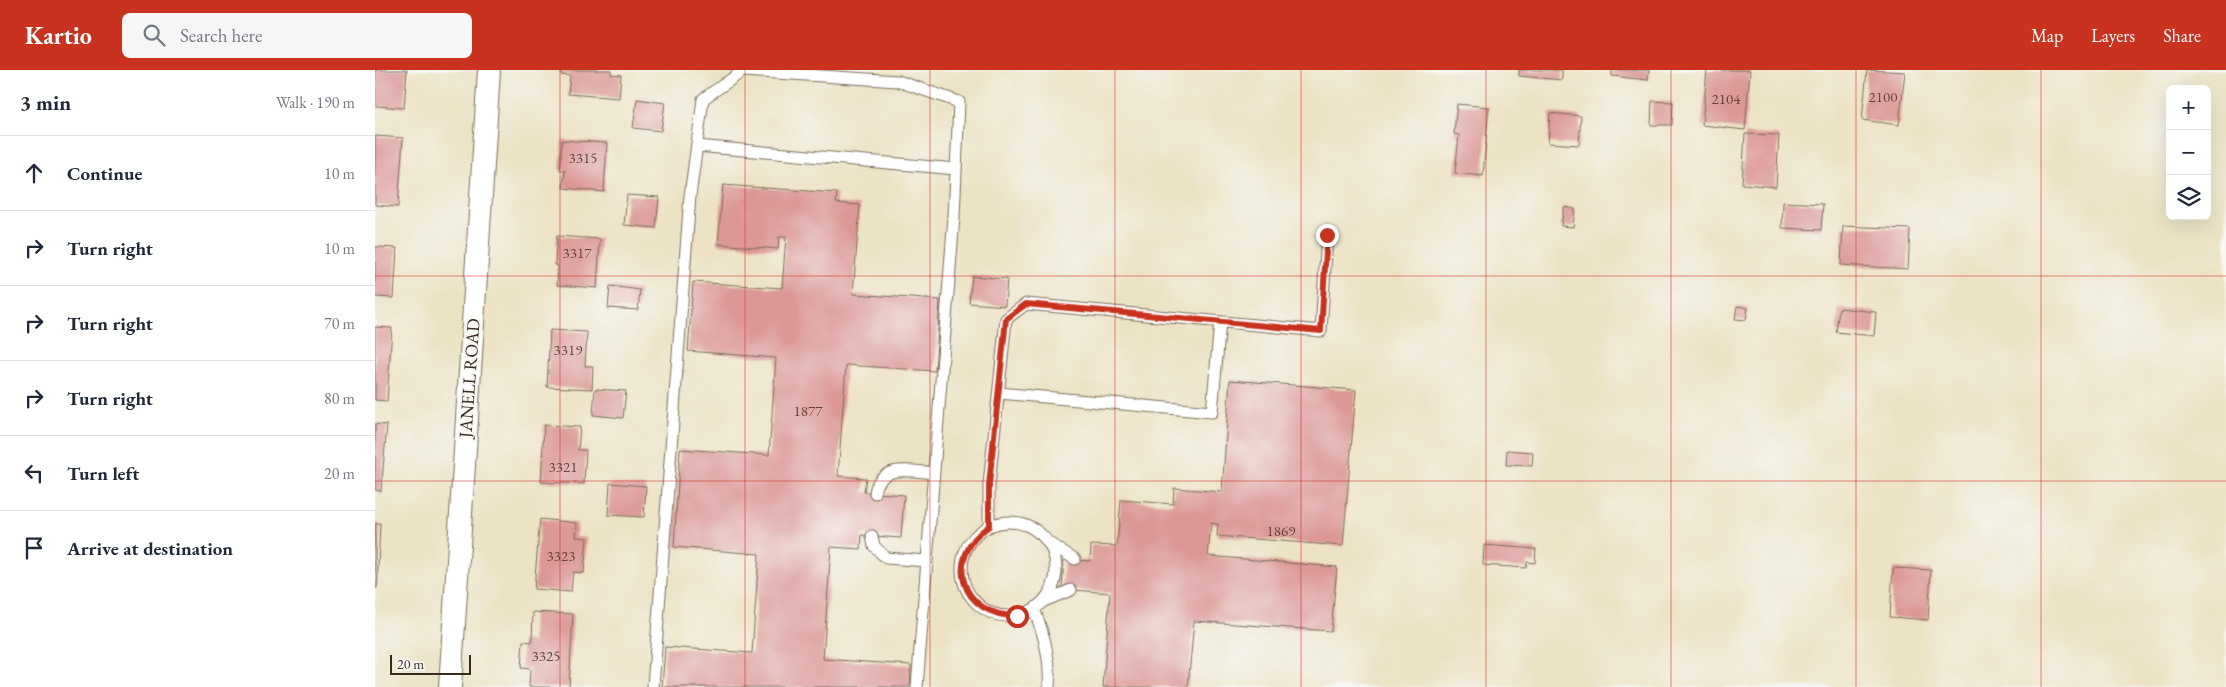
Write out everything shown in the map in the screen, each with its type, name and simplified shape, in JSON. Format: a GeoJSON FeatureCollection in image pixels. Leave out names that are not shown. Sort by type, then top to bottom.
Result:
{"type":"FeatureCollection","features":[{"type":"Feature","properties":{"kind":"street","name":"JANELL ROAD"},"geometry":{"type":"LineString","coordinates":[[450,687],[489,70]]}},
{"type":"Feature","properties":{"kind":"lane"},"geometry":{"type":"LineString","coordinates":[[653,687],[690,196],[703,99],[743,71],[795,72],[898,81],[959,102],[956,169],[917,687]]}},
{"type":"Feature","properties":{"kind":"lane"},"geometry":{"type":"LineString","coordinates":[[697,146],[956,169]]}},
{"type":"Feature","properties":{"kind":"lane"},"geometry":{"type":"LineString","coordinates":[[989,526],[989,485],[1006,319],[1026,304],[1321,331],[1327,235]]}},
{"type":"Feature","properties":{"kind":"lane"},"geometry":{"type":"LineString","coordinates":[[999,393],[1212,412],[1220,322]]}},
{"type":"Feature","properties":{"kind":"lane"},"geometry":{"type":"LineString","coordinates":[[875,493],[877,483],[883,474],[894,470],[933,473]]}},
{"type":"Feature","properties":{"kind":"lane"},"geometry":{"type":"LineString","coordinates":[[1071,590],[1044,601],[1034,609],[1017,616],[1002,616],[988,611],[976,602],[967,590],[963,576],[963,560],[968,546],[977,535],[989,526],[1005,522],[1021,524],[1036,530],[1047,542],[1075,560]]}},
{"type":"Feature","properties":{"kind":"lane"},"geometry":{"type":"LineString","coordinates":[[872,536],[874,546],[887,558],[927,561]]}},
{"type":"Feature","properties":{"kind":"lane"},"geometry":{"type":"LineString","coordinates":[[1044,601],[1053,587],[1057,572],[1054,556],[1047,542]]}},
{"type":"Feature","properties":{"kind":"lane"},"geometry":{"type":"LineString","coordinates":[[1034,609],[1043,635],[1050,666],[1049,687]]}},
{"type":"Feature","properties":{"kind":"building"},"geometry":{"type":"Polygon","coordinates":[[[375,70],[407,70],[404,108],[375,106],[375,70]]]}},
{"type":"Feature","properties":{"kind":"building"},"geometry":{"type":"Polygon","coordinates":[[[562,70],[611,70],[611,74],[621,75],[619,98],[568,94],[570,76],[561,75],[562,70]]]}},
{"type":"Feature","properties":{"kind":"building"},"geometry":{"type":"Polygon","coordinates":[[[1519,70],[1562,70],[1562,80],[1519,76],[1519,70]]]}},
{"type":"Feature","properties":{"kind":"building"},"geometry":{"type":"Polygon","coordinates":[[[1612,70],[1649,70],[1648,80],[1612,76],[1612,70]]]}},
{"type":"Feature","properties":{"kind":"building"},"geometry":{"type":"Polygon","coordinates":[[[1707,70],[1750,70],[1745,130],[1702,125],[1707,70]]]}},
{"type":"Feature","properties":{"kind":"building"},"geometry":{"type":"Polygon","coordinates":[[[1867,70],[1905,72],[1899,125],[1862,120],[1867,70]]]}},
{"type":"Feature","properties":{"kind":"building"},"geometry":{"type":"Polygon","coordinates":[[[637,99],[665,103],[661,131],[633,128],[637,99]]]}},
{"type":"Feature","properties":{"kind":"building"},"geometry":{"type":"Polygon","coordinates":[[[1652,101],[1673,102],[1672,125],[1651,125],[1652,101]]]}},
{"type":"Feature","properties":{"kind":"building"},"geometry":{"type":"Polygon","coordinates":[[[1457,104],[1489,107],[1483,176],[1455,173],[1459,135],[1454,134],[1457,104]]]}},
{"type":"Feature","properties":{"kind":"building"},"geometry":{"type":"Polygon","coordinates":[[[1550,113],[1581,116],[1579,145],[1548,143],[1550,113]]]}},
{"type":"Feature","properties":{"kind":"building"},"geometry":{"type":"Polygon","coordinates":[[[1745,134],[1779,135],[1776,187],[1742,184],[1745,134]]]}},
{"type":"Feature","properties":{"kind":"building"},"geometry":{"type":"Polygon","coordinates":[[[375,136],[403,138],[398,207],[375,205],[375,136]]]}},
{"type":"Feature","properties":{"kind":"building"},"geometry":{"type":"Polygon","coordinates":[[[562,140],[607,143],[604,192],[563,188],[565,170],[560,170],[562,140]]]}},
{"type":"Feature","properties":{"kind":"building"},"geometry":{"type":"Polygon","coordinates":[[[723,185],[837,193],[836,203],[860,205],[853,294],[940,300],[935,371],[846,365],[838,476],[866,478],[864,492],[904,495],[901,538],[862,535],[861,549],[831,547],[823,659],[911,665],[910,687],[662,687],[665,647],[752,653],[759,554],[674,547],[680,449],[769,455],[776,358],[688,351],[693,282],[782,288],[786,237],[779,237],[778,249],[718,244],[723,185]]]}},
{"type":"Feature","properties":{"kind":"building"},"geometry":{"type":"Polygon","coordinates":[[[627,195],[659,197],[656,228],[624,225],[627,195]]]}},
{"type":"Feature","properties":{"kind":"building"},"geometry":{"type":"Polygon","coordinates":[[[1783,202],[1823,204],[1821,230],[1782,228],[1783,202]]]}},
{"type":"Feature","properties":{"kind":"building"},"geometry":{"type":"Polygon","coordinates":[[[1564,207],[1575,209],[1573,227],[1561,226],[1564,207]]]}},
{"type":"Feature","properties":{"kind":"building"},"geometry":{"type":"Polygon","coordinates":[[[1843,226],[1910,229],[1908,269],[1841,265],[1843,226]]]}},
{"type":"Feature","properties":{"kind":"building"},"geometry":{"type":"Polygon","coordinates":[[[557,236],[600,239],[597,288],[557,285],[558,265],[555,265],[557,236]]]}},
{"type":"Feature","properties":{"kind":"building"},"geometry":{"type":"Polygon","coordinates":[[[375,247],[397,248],[394,298],[375,297],[375,247]]]}},
{"type":"Feature","properties":{"kind":"building"},"geometry":{"type":"Polygon","coordinates":[[[972,276],[1007,279],[1005,306],[969,303],[972,276]]]}},
{"type":"Feature","properties":{"kind":"building"},"geometry":{"type":"Polygon","coordinates":[[[610,286],[640,290],[638,310],[608,308],[610,286]]]}},
{"type":"Feature","properties":{"kind":"building"},"geometry":{"type":"Polygon","coordinates":[[[1737,306],[1748,308],[1746,320],[1735,319],[1737,306]]]}},
{"type":"Feature","properties":{"kind":"building"},"geometry":{"type":"Polygon","coordinates":[[[1839,308],[1876,312],[1874,336],[1836,332],[1839,308]]]}},
{"type":"Feature","properties":{"kind":"building"},"geometry":{"type":"Polygon","coordinates":[[[375,327],[392,328],[387,401],[375,400],[375,327]]]}},
{"type":"Feature","properties":{"kind":"building"},"geometry":{"type":"Polygon","coordinates":[[[550,330],[587,332],[585,366],[593,366],[592,389],[547,387],[550,330]]]}},
{"type":"Feature","properties":{"kind":"building"},"geometry":{"type":"Polygon","coordinates":[[[1230,380],[1356,390],[1343,546],[1217,536],[1218,524],[1211,523],[1208,556],[1337,567],[1331,631],[1194,621],[1188,687],[1103,687],[1110,593],[1062,589],[1064,559],[1090,561],[1091,545],[1117,546],[1121,500],[1173,504],[1174,488],[1222,492],[1230,380]]]}},
{"type":"Feature","properties":{"kind":"building"},"geometry":{"type":"Polygon","coordinates":[[[595,389],[626,391],[623,418],[593,415],[595,389]]]}},
{"type":"Feature","properties":{"kind":"building"},"geometry":{"type":"Polygon","coordinates":[[[375,424],[387,425],[381,491],[375,490],[375,424]]]}},
{"type":"Feature","properties":{"kind":"building"},"geometry":{"type":"Polygon","coordinates":[[[544,425],[580,427],[578,450],[586,450],[584,484],[541,482],[544,425]]]}},
{"type":"Feature","properties":{"kind":"building"},"geometry":{"type":"Polygon","coordinates":[[[1507,450],[1533,452],[1532,466],[1506,465],[1507,450]]]}},
{"type":"Feature","properties":{"kind":"building"},"geometry":{"type":"Polygon","coordinates":[[[610,483],[646,486],[644,517],[608,515],[610,483]]]}},
{"type":"Feature","properties":{"kind":"building"},"geometry":{"type":"Polygon","coordinates":[[[540,519],[577,523],[576,537],[587,538],[584,573],[573,572],[571,592],[534,589],[540,519]]]}},
{"type":"Feature","properties":{"kind":"building"},"geometry":{"type":"Polygon","coordinates":[[[375,524],[380,524],[377,588],[375,588],[375,524]]]}},
{"type":"Feature","properties":{"kind":"building"},"geometry":{"type":"Polygon","coordinates":[[[1484,545],[1536,549],[1535,563],[1527,562],[1526,568],[1483,565],[1484,545]]]}},
{"type":"Feature","properties":{"kind":"building"},"geometry":{"type":"Polygon","coordinates":[[[1893,568],[1931,570],[1928,620],[1890,617],[1893,568]]]}},
{"type":"Feature","properties":{"kind":"building"},"geometry":{"type":"Polygon","coordinates":[[[533,612],[573,614],[569,687],[529,687],[530,669],[521,668],[523,641],[532,642],[533,612]]]}},
{"type":"Feature","properties":{"kind":"route"},"geometry":{"type":"LineString","coordinates":[[1017,616],[1002,616],[988,611],[976,602],[967,590],[963,576],[963,560],[968,546],[977,535],[989,526],[989,485],[994,452],[1006,319],[1026,304],[1321,331],[1327,235]]}}]}
